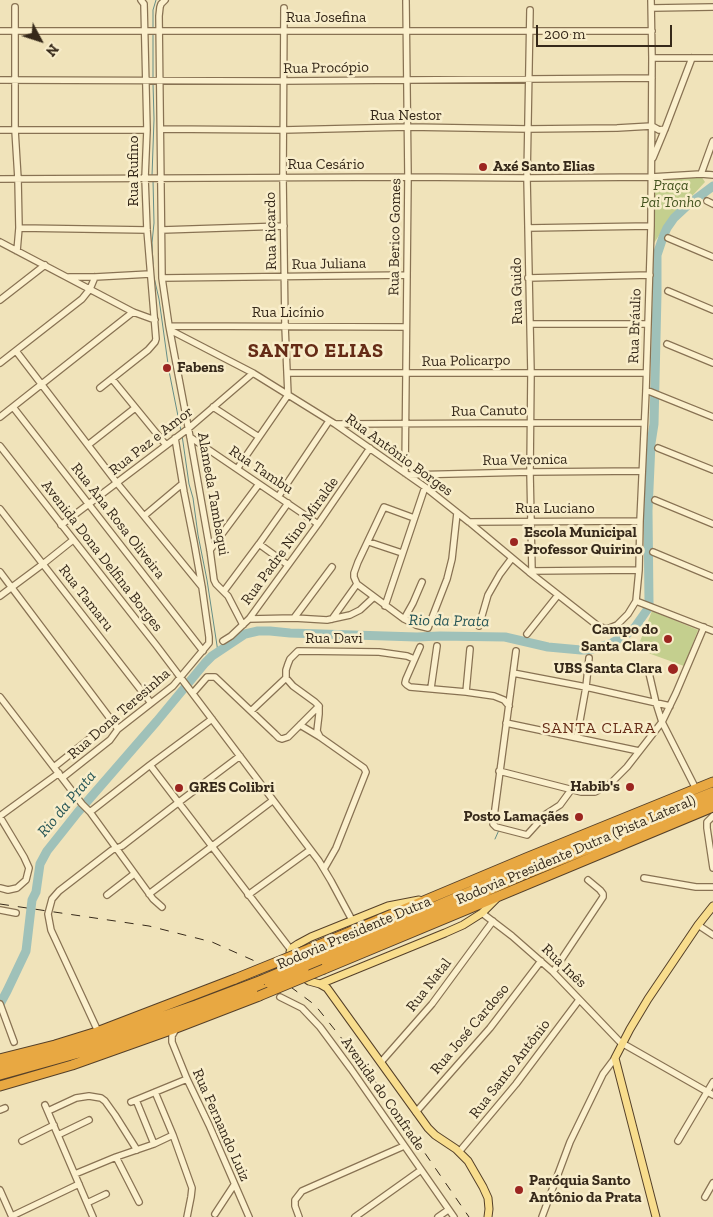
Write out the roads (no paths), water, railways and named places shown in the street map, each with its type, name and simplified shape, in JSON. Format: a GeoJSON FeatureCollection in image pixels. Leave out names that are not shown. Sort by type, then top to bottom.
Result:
{"type":"FeatureCollection","features":[{"type":"Feature","properties":{"kind":"highway","name":"Rodovia Presidente Dutra (Pista Lateral)"},"geometry":{"type":"LineString","coordinates":[[0,1060],[106,1029],[235,979],[713,782]]}},
{"type":"Feature","properties":{"kind":"highway","name":"Rodovia Presidente Dutra"},"geometry":{"type":"LineString","coordinates":[[302,966],[563,852],[713,792]]}},
{"type":"Feature","properties":{"kind":"highway","name":"Rodovia Presidente Dutra"},"geometry":{"type":"LineString","coordinates":[[0,1068],[79,1046],[265,981],[435,914],[526,874],[713,799]]}},
{"type":"Feature","properties":{"kind":"highway","name":"Rodovia Presidente Dutra (Pista Lateral)"},"geometry":{"type":"LineString","coordinates":[[0,1086],[72,1065],[259,996],[713,807]]}},
{"type":"Feature","properties":{"kind":"highway","name":"Rodovia Presidente Dutra"},"geometry":{"type":"LineString","coordinates":[[0,1075],[117,1041],[215,1005],[265,981]]}},
{"type":"Feature","properties":{"kind":"highway"},"geometry":{"type":"LineString","coordinates":[[81,1037],[96,1027],[185,993],[211,988]]}},
{"type":"Feature","properties":{"kind":"main road"},"geometry":{"type":"LineString","coordinates":[[320,984],[463,925],[482,913],[498,897]]}},
{"type":"Feature","properties":{"kind":"main road"},"geometry":{"type":"LineString","coordinates":[[431,898],[392,905],[352,920],[298,944],[291,950],[290,955],[304,978],[327,988],[431,1131],[459,1152],[468,1162],[484,1190],[489,1206],[488,1217]]}},
{"type":"Feature","properties":{"kind":"main road"},"geometry":{"type":"LineString","coordinates":[[656,1217],[615,1058],[648,999],[713,906]]}},
{"type":"Feature","properties":{"kind":"main road"},"geometry":{"type":"LineString","coordinates":[[327,988],[329,980]]}},
{"type":"Feature","properties":{"kind":"street","name":"Rua Rufino"},"geometry":{"type":"LineString","coordinates":[[112,379],[140,358],[155,342],[156,335],[147,230],[148,80],[144,4],[141,0]]}},
{"type":"Feature","properties":{"kind":"street","name":"Rua Rufino"},"geometry":{"type":"LineString","coordinates":[[165,0],[160,7],[159,31],[161,129],[159,178],[162,278],[169,328]]}},
{"type":"Feature","properties":{"kind":"street","name":"Rua Bráulio"},"geometry":{"type":"LineString","coordinates":[[598,626],[606,629],[617,625],[639,602],[644,423],[649,391],[646,373],[651,226],[651,0]]}},
{"type":"Feature","properties":{"kind":"street","name":"Rua Berico Gomes"},"geometry":{"type":"LineString","coordinates":[[406,1],[408,177],[405,374],[407,474]]}},
{"type":"Feature","properties":{"kind":"street"},"geometry":{"type":"LineString","coordinates":[[14,7],[15,130],[19,228],[17,251]]}},
{"type":"Feature","properties":{"kind":"street"},"geometry":{"type":"LineString","coordinates":[[652,8],[713,7]]}},
{"type":"Feature","properties":{"kind":"street","name":"Rua Ricardo"},"geometry":{"type":"LineString","coordinates":[[284,8],[284,277],[288,395]]}},
{"type":"Feature","properties":{"kind":"street","name":"Rua Guido"},"geometry":{"type":"LineString","coordinates":[[530,10],[527,178],[531,373],[531,572]]}},
{"type":"Feature","properties":{"kind":"street","name":"Rua Josefina"},"geometry":{"type":"LineString","coordinates":[[0,31],[652,31]]}},
{"type":"Feature","properties":{"kind":"street"},"geometry":{"type":"LineString","coordinates":[[652,58],[713,58]]}},
{"type":"Feature","properties":{"kind":"street"},"geometry":{"type":"LineString","coordinates":[[651,161],[692,58]]}},
{"type":"Feature","properties":{"kind":"street","name":"Rua Procópio"},"geometry":{"type":"LineString","coordinates":[[0,80],[284,81],[652,78]]}},
{"type":"Feature","properties":{"kind":"street","name":"Rua Nestor"},"geometry":{"type":"LineString","coordinates":[[161,129],[283,130],[408,127],[528,129],[652,126],[659,130],[665,129]]}},
{"type":"Feature","properties":{"kind":"street"},"geometry":{"type":"LineString","coordinates":[[0,130],[147,130]]}},
{"type":"Feature","properties":{"kind":"street"},"geometry":{"type":"LineString","coordinates":[[701,174],[713,141]]}},
{"type":"Feature","properties":{"kind":"street","name":"Rua Cesário"},"geometry":{"type":"LineString","coordinates":[[0,179],[527,178],[713,175]]}},
{"type":"Feature","properties":{"kind":"street"},"geometry":{"type":"LineString","coordinates":[[162,230],[284,226]]}},
{"type":"Feature","properties":{"kind":"street"},"geometry":{"type":"LineString","coordinates":[[528,228],[651,226]]}},
{"type":"Feature","properties":{"kind":"street"},"geometry":{"type":"LineString","coordinates":[[19,228],[147,230]]}},
{"type":"Feature","properties":{"kind":"street"},"geometry":{"type":"LineString","coordinates":[[668,238],[713,257]]}},
{"type":"Feature","properties":{"kind":"street"},"geometry":{"type":"LineString","coordinates":[[1,243],[133,312],[155,320]]}},
{"type":"Feature","properties":{"kind":"street"},"geometry":{"type":"LineString","coordinates":[[0,300],[45,265]]}},
{"type":"Feature","properties":{"kind":"street"},"geometry":{"type":"LineString","coordinates":[[68,277],[150,274]]}},
{"type":"Feature","properties":{"kind":"street"},"geometry":{"type":"LineString","coordinates":[[528,278],[650,275]]}},
{"type":"Feature","properties":{"kind":"street","name":"Rua Juliana"},"geometry":{"type":"LineString","coordinates":[[162,278],[407,276]]}},
{"type":"Feature","properties":{"kind":"street"},"geometry":{"type":"LineString","coordinates":[[0,363],[82,299],[90,289],[95,277]]}},
{"type":"Feature","properties":{"kind":"street"},"geometry":{"type":"LineString","coordinates":[[668,291],[713,310]]}},
{"type":"Feature","properties":{"kind":"street"},"geometry":{"type":"LineString","coordinates":[[0,417],[133,312]]}},
{"type":"Feature","properties":{"kind":"street"},"geometry":{"type":"LineString","coordinates":[[530,324],[648,324]]}},
{"type":"Feature","properties":{"kind":"street","name":"Rua Licínio"},"geometry":{"type":"LineString","coordinates":[[169,328],[406,326]]}},
{"type":"Feature","properties":{"kind":"street","name":"Rua Antônio Borges"},"geometry":{"type":"LineString","coordinates":[[169,328],[253,373],[370,448],[457,512],[558,596],[598,626]]}},
{"type":"Feature","properties":{"kind":"street","name":"Alameda Tambaqui"},"geometry":{"type":"LineString","coordinates":[[169,328],[190,437],[214,580],[231,601],[243,625]]}},
{"type":"Feature","properties":{"kind":"street"},"geometry":{"type":"LineString","coordinates":[[667,344],[713,363]]}},
{"type":"Feature","properties":{"kind":"street"},"geometry":{"type":"LineString","coordinates":[[16,351],[117,483],[202,588]]}},
{"type":"Feature","properties":{"kind":"street","name":"Rua Paz e Amor"},"geometry":{"type":"LineString","coordinates":[[61,525],[187,429],[253,373]]}},
{"type":"Feature","properties":{"kind":"street","name":"Rua Policarpo"},"geometry":{"type":"LineString","coordinates":[[287,373],[646,373]]}},
{"type":"Feature","properties":{"kind":"street"},"geometry":{"type":"LineString","coordinates":[[100,388],[112,379],[166,445]]}},
{"type":"Feature","properties":{"kind":"street"},"geometry":{"type":"LineString","coordinates":[[649,391],[713,417]]}},
{"type":"Feature","properties":{"kind":"street"},"geometry":{"type":"LineString","coordinates":[[238,469],[288,395]]}},
{"type":"Feature","properties":{"kind":"street","name":"Rua Ana Rosa Oliveira"},"geometry":{"type":"LineString","coordinates":[[13,407],[203,651]]}},
{"type":"Feature","properties":{"kind":"street"},"geometry":{"type":"LineString","coordinates":[[213,407],[259,437]]}},
{"type":"Feature","properties":{"kind":"street"},"geometry":{"type":"LineString","coordinates":[[88,445],[135,408]]}},
{"type":"Feature","properties":{"kind":"street"},"geometry":{"type":"LineString","coordinates":[[278,497],[329,420]]}},
{"type":"Feature","properties":{"kind":"street","name":"Rua Canuto"},"geometry":{"type":"LineString","coordinates":[[335,424],[644,423]]}},
{"type":"Feature","properties":{"kind":"street"},"geometry":{"type":"LineString","coordinates":[[177,436],[182,484],[202,588]]}},
{"type":"Feature","properties":{"kind":"street","name":"Rua Tambu"},"geometry":{"type":"LineString","coordinates":[[190,437],[318,524]]}},
{"type":"Feature","properties":{"kind":"street","name":"Avenida Dona Delfina Borges"},"geometry":{"type":"LineString","coordinates":[[0,446],[156,645],[310,850],[324,869],[352,920]]}},
{"type":"Feature","properties":{"kind":"street","name":"Rua Padre Nino Miralde"},"geometry":{"type":"LineString","coordinates":[[223,640],[231,636],[248,619],[318,524],[370,448]]}},
{"type":"Feature","properties":{"kind":"street"},"geometry":{"type":"LineString","coordinates":[[658,448],[713,470]]}},
{"type":"Feature","properties":{"kind":"street","name":"Rua Veronica"},"geometry":{"type":"LineString","coordinates":[[407,474],[642,472]]}},
{"type":"Feature","properties":{"kind":"street"},"geometry":{"type":"LineString","coordinates":[[144,516],[182,484]]}},
{"type":"Feature","properties":{"kind":"street"},"geometry":{"type":"LineString","coordinates":[[210,550],[259,484]]}},
{"type":"Feature","properties":{"kind":"street"},"geometry":{"type":"LineString","coordinates":[[385,606],[426,488]]}},
{"type":"Feature","properties":{"kind":"street"},"geometry":{"type":"LineString","coordinates":[[655,500],[713,524]]}},
{"type":"Feature","properties":{"kind":"street"},"geometry":{"type":"LineString","coordinates":[[224,591],[288,503]]}},
{"type":"Feature","properties":{"kind":"street"},"geometry":{"type":"LineString","coordinates":[[414,518],[386,507],[384,509],[354,573],[354,580],[404,619],[428,628],[447,580],[452,559],[457,512]]}},
{"type":"Feature","properties":{"kind":"street","name":"Rua Tamaru"},"geometry":{"type":"LineString","coordinates":[[0,509],[151,703]]}},
{"type":"Feature","properties":{"kind":"street","name":"Rua Luciano"},"geometry":{"type":"LineString","coordinates":[[469,522],[640,521]]}},
{"type":"Feature","properties":{"kind":"street"},"geometry":{"type":"LineString","coordinates":[[0,596],[73,540]]}},
{"type":"Feature","properties":{"kind":"street"},"geometry":{"type":"LineString","coordinates":[[369,542],[402,553]]}},
{"type":"Feature","properties":{"kind":"street"},"geometry":{"type":"LineString","coordinates":[[259,544],[288,565]]}},
{"type":"Feature","properties":{"kind":"street"},"geometry":{"type":"LineString","coordinates":[[654,552],[713,577]]}},
{"type":"Feature","properties":{"kind":"street"},"geometry":{"type":"LineString","coordinates":[[479,626],[488,595],[512,558]]}},
{"type":"Feature","properties":{"kind":"street"},"geometry":{"type":"LineString","coordinates":[[187,570],[191,569],[197,562]]}},
{"type":"Feature","properties":{"kind":"street"},"geometry":{"type":"LineString","coordinates":[[294,618],[332,567]]}},
{"type":"Feature","properties":{"kind":"street"},"geometry":{"type":"LineString","coordinates":[[531,572],[639,570]]}},
{"type":"Feature","properties":{"kind":"street"},"geometry":{"type":"LineString","coordinates":[[0,572],[118,729]]}},
{"type":"Feature","properties":{"kind":"street"},"geometry":{"type":"LineString","coordinates":[[404,619],[422,582]]}},
{"type":"Feature","properties":{"kind":"street"},"geometry":{"type":"LineString","coordinates":[[332,619],[357,584]]}},
{"type":"Feature","properties":{"kind":"street","name":"Rua Dona Teresinha"},"geometry":{"type":"LineString","coordinates":[[0,816],[61,776],[110,740],[118,729],[182,680],[209,643],[202,588]]}},
{"type":"Feature","properties":{"kind":"street"},"geometry":{"type":"LineString","coordinates":[[527,634],[558,596]]}},
{"type":"Feature","properties":{"kind":"street"},"geometry":{"type":"LineString","coordinates":[[248,619],[332,619],[350,615],[364,607],[374,597]]}},
{"type":"Feature","properties":{"kind":"street"},"geometry":{"type":"LineString","coordinates":[[639,602],[713,631]]}},
{"type":"Feature","properties":{"kind":"street"},"geometry":{"type":"LineString","coordinates":[[499,774],[588,793],[604,788],[617,777],[662,722],[704,627]]}},
{"type":"Feature","properties":{"kind":"street"},"geometry":{"type":"LineString","coordinates":[[431,688],[437,646]]}},
{"type":"Feature","properties":{"kind":"street"},"geometry":{"type":"LineString","coordinates":[[420,647],[406,680],[406,685],[498,697],[509,707]]}},
{"type":"Feature","properties":{"kind":"street"},"geometry":{"type":"LineString","coordinates":[[466,692],[470,649]]}},
{"type":"Feature","properties":{"kind":"street","name":"Rua Davi"},"geometry":{"type":"LineString","coordinates":[[286,678],[288,664],[298,651],[380,652],[407,656],[414,659]]}},
{"type":"Feature","properties":{"kind":"street"},"geometry":{"type":"LineString","coordinates":[[516,651],[492,824],[496,827],[526,835],[546,814],[558,806],[572,790]]}},
{"type":"Feature","properties":{"kind":"street"},"geometry":{"type":"LineString","coordinates":[[577,737],[589,658]]}},
{"type":"Feature","properties":{"kind":"street"},"geometry":{"type":"LineString","coordinates":[[512,673],[670,706]]}},
{"type":"Feature","properties":{"kind":"street"},"geometry":{"type":"LineString","coordinates":[[649,673],[662,722],[696,789]]}},
{"type":"Feature","properties":{"kind":"street"},"geometry":{"type":"LineString","coordinates":[[191,692],[209,676],[215,677],[282,739],[288,737],[318,706]]}},
{"type":"Feature","properties":{"kind":"street"},"geometry":{"type":"LineString","coordinates":[[251,711],[286,678],[292,686],[318,706],[317,731],[320,737]]}},
{"type":"Feature","properties":{"kind":"street"},"geometry":{"type":"LineString","coordinates":[[0,697],[117,848],[149,894],[162,907]]}},
{"type":"Feature","properties":{"kind":"street"},"geometry":{"type":"LineString","coordinates":[[88,811],[212,719]]}},
{"type":"Feature","properties":{"kind":"street"},"geometry":{"type":"LineString","coordinates":[[54,767],[112,721]]}},
{"type":"Feature","properties":{"kind":"street"},"geometry":{"type":"LineString","coordinates":[[506,723],[639,751]]}},
{"type":"Feature","properties":{"kind":"street"},"geometry":{"type":"LineString","coordinates":[[300,725],[364,768],[366,772],[336,848],[324,869]]}},
{"type":"Feature","properties":{"kind":"street"},"geometry":{"type":"LineString","coordinates":[[96,1027],[49,924],[48,914],[51,902],[56,894],[112,850],[122,846],[240,756]]}},
{"type":"Feature","properties":{"kind":"street"},"geometry":{"type":"LineString","coordinates":[[150,765],[291,950]]}},
{"type":"Feature","properties":{"kind":"street"},"geometry":{"type":"LineString","coordinates":[[149,894],[272,801]]}},
{"type":"Feature","properties":{"kind":"street"},"geometry":{"type":"LineString","coordinates":[[0,816],[29,868],[26,880],[17,888],[8,890],[0,888]]}},
{"type":"Feature","properties":{"kind":"street"},"geometry":{"type":"LineString","coordinates":[[713,816],[708,822],[707,828],[713,868]]}},
{"type":"Feature","properties":{"kind":"street"},"geometry":{"type":"LineString","coordinates":[[248,895],[310,850]]}},
{"type":"Feature","properties":{"kind":"street"},"geometry":{"type":"LineString","coordinates":[[107,896],[134,874]]}},
{"type":"Feature","properties":{"kind":"street"},"geometry":{"type":"LineString","coordinates":[[644,878],[713,888]]}},
{"type":"Feature","properties":{"kind":"street"},"geometry":{"type":"LineString","coordinates":[[553,972],[604,896],[588,880]]}},
{"type":"Feature","properties":{"kind":"street"},"geometry":{"type":"LineString","coordinates":[[0,910],[16,913]]}},
{"type":"Feature","properties":{"kind":"street","name":"Rua Inês"},"geometry":{"type":"LineString","coordinates":[[482,913],[494,921],[553,972],[617,1040],[710,1094]]}},
{"type":"Feature","properties":{"kind":"street","name":"Rua Natal"},"geometry":{"type":"LineString","coordinates":[[381,1062],[432,1004],[494,921]]}},
{"type":"Feature","properties":{"kind":"street"},"geometry":{"type":"LineString","coordinates":[[698,925],[713,936]]}},
{"type":"Feature","properties":{"kind":"street","name":"Rua José Cardoso"},"geometry":{"type":"LineString","coordinates":[[416,1112],[490,1028],[541,961]]}},
{"type":"Feature","properties":{"kind":"street","name":"Avenida do Confrade"},"geometry":{"type":"LineString","coordinates":[[280,997],[302,1008],[320,1026],[454,1217]]}},
{"type":"Feature","properties":{"kind":"street","name":"Rua Santo Antônio"},"geometry":{"type":"LineString","coordinates":[[459,1152],[516,1084],[579,1000]]}},
{"type":"Feature","properties":{"kind":"street"},"geometry":{"type":"LineString","coordinates":[[1,1007],[14,1042]]}},
{"type":"Feature","properties":{"kind":"street"},"geometry":{"type":"LineString","coordinates":[[172,1042],[172,1036],[176,1028]]}},
{"type":"Feature","properties":{"kind":"street"},"geometry":{"type":"LineString","coordinates":[[157,1035],[167,1038],[172,1042]]}},
{"type":"Feature","properties":{"kind":"street","name":"Rua Fernando Luiz"},"geometry":{"type":"LineString","coordinates":[[172,1042],[249,1217]]}},
{"type":"Feature","properties":{"kind":"street"},"geometry":{"type":"LineString","coordinates":[[542,1217],[560,1165],[574,1134],[603,1074],[615,1058]]}},
{"type":"Feature","properties":{"kind":"street"},"geometry":{"type":"LineString","coordinates":[[154,1144],[134,1101],[187,1079]]}},
{"type":"Feature","properties":{"kind":"street"},"geometry":{"type":"LineString","coordinates":[[678,1141],[710,1094],[713,1082]]}},
{"type":"Feature","properties":{"kind":"street"},"geometry":{"type":"LineString","coordinates":[[155,1092],[192,1188],[187,1217]]}},
{"type":"Feature","properties":{"kind":"street"},"geometry":{"type":"LineString","coordinates":[[48,1111],[76,1098],[89,1096],[101,1098],[137,1150]]}},
{"type":"Feature","properties":{"kind":"street"},"geometry":{"type":"LineString","coordinates":[[45,1105],[93,1217]]}},
{"type":"Feature","properties":{"kind":"street"},"geometry":{"type":"LineString","coordinates":[[58,1134],[89,1120]]}},
{"type":"Feature","properties":{"kind":"street"},"geometry":{"type":"LineString","coordinates":[[22,1141],[54,1125]]}},
{"type":"Feature","properties":{"kind":"street"},"geometry":{"type":"LineString","coordinates":[[74,1174],[173,1135]]}},
{"type":"Feature","properties":{"kind":"street"},"geometry":{"type":"LineString","coordinates":[[300,1217],[294,1200],[302,1192],[404,1146]]}},
{"type":"Feature","properties":{"kind":"street"},"geometry":{"type":"LineString","coordinates":[[116,1157],[139,1202]]}},
{"type":"Feature","properties":{"kind":"street"},"geometry":{"type":"LineString","coordinates":[[355,1217],[420,1170]]}},
{"type":"Feature","properties":{"kind":"street"},"geometry":{"type":"LineString","coordinates":[[705,1198],[713,1183]]}},
{"type":"Feature","properties":{"kind":"street"},"geometry":{"type":"LineString","coordinates":[[0,1190],[12,1216],[79,1184]]}},
{"type":"Feature","properties":{"kind":"street"},"geometry":{"type":"LineString","coordinates":[[215,1214],[234,1185]]}},
{"type":"Feature","properties":{"kind":"street"},"geometry":{"type":"LineString","coordinates":[[87,1203],[106,1194]]}},
{"type":"Feature","properties":{"kind":"street"},"geometry":{"type":"LineString","coordinates":[[438,1217],[448,1210]]}},
{"type":"Feature","properties":{"kind":"waterway"},"geometry":{"type":"LineString","coordinates":[[153,29],[153,10],[156,0]]}},
{"type":"Feature","properties":{"kind":"waterway"},"geometry":{"type":"LineString","coordinates":[[153,33],[153,79]]}},
{"type":"Feature","properties":{"kind":"waterway"},"geometry":{"type":"LineString","coordinates":[[152,176],[153,83]]}},
{"type":"Feature","properties":{"kind":"waterway"},"geometry":{"type":"LineString","coordinates":[[153,180],[153,264]]}},
{"type":"Feature","properties":{"kind":"waterway","name":"Rio da Prata"},"geometry":{"type":"LineString","coordinates":[[0,1004],[26,951],[32,900],[36,892],[40,864],[47,851],[205,663],[212,656],[245,634],[270,631],[417,637],[505,637],[548,647],[590,650],[612,643],[635,627],[647,610],[649,603],[648,511],[651,443],[654,424],[657,255],[667,228],[674,218],[713,186]]}},
{"type":"Feature","properties":{"kind":"waterway"},"geometry":{"type":"LineString","coordinates":[[153,273],[181,431]]}},
{"type":"Feature","properties":{"kind":"waterway"},"geometry":{"type":"LineString","coordinates":[[182,435],[218,652]]}},
{"type":"Feature","properties":{"kind":"waterway"},"geometry":{"type":"LineString","coordinates":[[495,839],[499,830]]}},
{"type":"Feature","properties":{"kind":"railway"},"geometry":{"type":"LineString","coordinates":[[0,904],[149,926],[212,942],[257,962],[315,1005],[371,1075],[469,1217]]}},
{"type":"Feature","properties":{"kind":"place","name":"Axé Santo Elias"},"geometry":{"type":"Point","coordinates":[483,167]}},
{"type":"Feature","properties":{"kind":"place","name":"Fabens"},"geometry":{"type":"Point","coordinates":[167,368]}},
{"type":"Feature","properties":{"kind":"place","name":"Escola Municipal Professor Quirino"},"geometry":{"type":"Point","coordinates":[514,542]}},
{"type":"Feature","properties":{"kind":"place","name":"Campo do Santa Clara"},"geometry":{"type":"Point","coordinates":[668,639]}},
{"type":"Feature","properties":{"kind":"place","name":"UBS Santa Clara"},"geometry":{"type":"Point","coordinates":[673,669]}},
{"type":"Feature","properties":{"kind":"place","name":"Habib's"},"geometry":{"type":"Point","coordinates":[630,787]}},
{"type":"Feature","properties":{"kind":"place","name":"GRES Colibri"},"geometry":{"type":"Point","coordinates":[179,788]}},
{"type":"Feature","properties":{"kind":"place","name":"Posto Lamaçães"},"geometry":{"type":"Point","coordinates":[579,817]}},
{"type":"Feature","properties":{"kind":"place","name":"Paróquia Santo Antônio da Prata"},"geometry":{"type":"Point","coordinates":[519,1190]}},
{"type":"Feature","properties":{"kind":"district","name":"SANTO ELIAS"},"geometry":{"type":"Point","coordinates":[316,351]}},
{"type":"Feature","properties":{"kind":"district","name":"SANTA CLARA"},"geometry":{"type":"Point","coordinates":[599,728]}},
{"type":"Feature","properties":{"kind":"park label","name":"Praça Pai Tonho"},"geometry":{"type":"Point","coordinates":[671,194]}}]}
